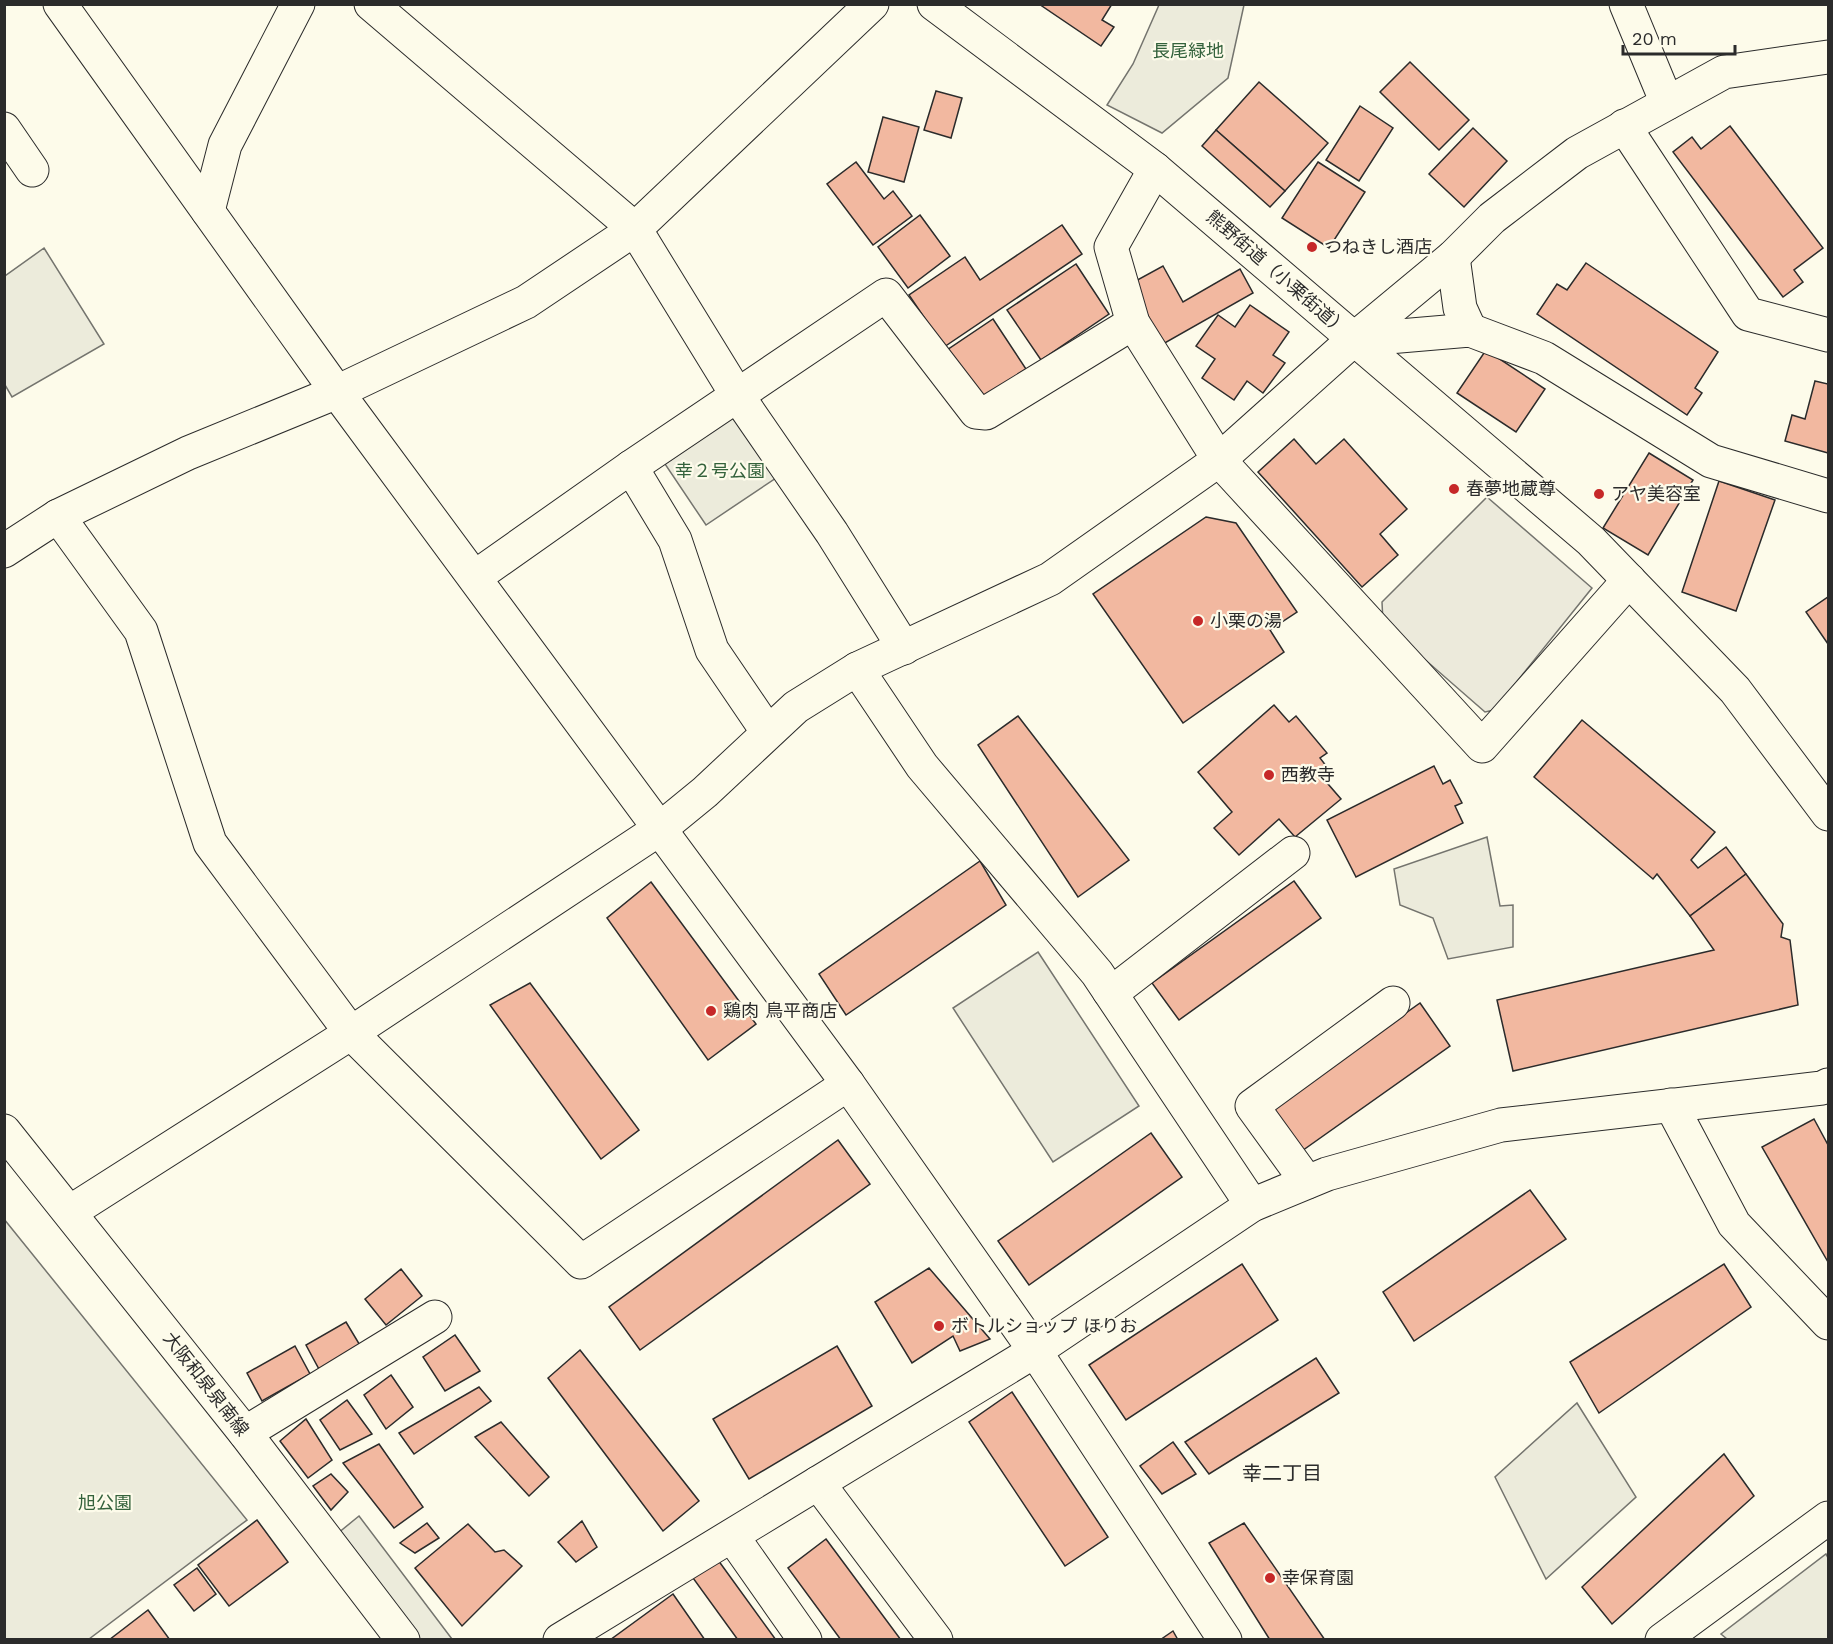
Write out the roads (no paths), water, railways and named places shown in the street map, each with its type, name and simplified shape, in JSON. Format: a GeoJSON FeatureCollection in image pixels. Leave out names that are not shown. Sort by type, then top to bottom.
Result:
{"type":"FeatureCollection","features":[{"type":"Feature","properties":{"kind":"street"},"geometry":{"type":"LineString","coordinates":[[60,4],[337,392],[848,1084],[1035,1351],[1225,1640]]}},
{"type":"Feature","properties":{"kind":"street"},"geometry":{"type":"LineString","coordinates":[[208,211],[225,145],[298,4]]}},
{"type":"Feature","properties":{"kind":"street"},"geometry":{"type":"LineString","coordinates":[[371,4],[635,229],[737,394],[832,533],[904,648]]}},
{"type":"Feature","properties":{"kind":"street"},"geometry":{"type":"LineString","coordinates":[[5,549],[58,516],[188,453],[337,392],[526,302],[635,229],[872,4]]}},
{"type":"Feature","properties":{"kind":"street","name":"熊野街道（小栗街道）"},"geometry":{"type":"LineString","coordinates":[[934,4],[1155,169],[1317,305],[1353,339],[1470,330],[1544,358],[1711,461],[1814,492]]}},
{"type":"Feature","properties":{"kind":"street"},"geometry":{"type":"LineString","coordinates":[[1626,4],[1667,103]]}},
{"type":"Feature","properties":{"kind":"street"},"geometry":{"type":"LineString","coordinates":[[70,1212],[351,1033],[661,828],[705,792],[796,707],[857,669],[1050,579],[1219,460],[1353,339],[1453,257],[1491,218],[1577,153],[1724,72],[1828,57]]}},
{"type":"Feature","properties":{"kind":"street"},"geometry":{"type":"LineString","coordinates":[[1624,126],[1748,314],[1828,335]]}},
{"type":"Feature","properties":{"kind":"street"},"geometry":{"type":"LineString","coordinates":[[4,129],[33,170]]}},
{"type":"Feature","properties":{"kind":"street"},"geometry":{"type":"LineString","coordinates":[[1155,169],[1111,247],[1133,323],[1219,460],[1482,746],[1629,580]]}},
{"type":"Feature","properties":{"kind":"street"},"geometry":{"type":"LineString","coordinates":[[1453,257],[1460,308],[1470,330]]}},
{"type":"Feature","properties":{"kind":"street"},"geometry":{"type":"LineString","coordinates":[[475,577],[737,394],[886,295],[976,412],[986,413],[1133,323]]}},
{"type":"Feature","properties":{"kind":"street"},"geometry":{"type":"LineString","coordinates":[[1353,339],[1591,541],[1736,690],[1828,814]]}},
{"type":"Feature","properties":{"kind":"street"},"geometry":{"type":"LineString","coordinates":[[631,467],[675,540],[712,650],[768,731]]}},
{"type":"Feature","properties":{"kind":"street"},"geometry":{"type":"LineString","coordinates":[[1814,492],[1828,518]]}},
{"type":"Feature","properties":{"kind":"street"},"geometry":{"type":"LineString","coordinates":[[58,516],[141,631],[210,843],[351,1033],[581,1262],[848,1084]]}},
{"type":"Feature","properties":{"kind":"street"},"geometry":{"type":"LineString","coordinates":[[857,669],[922,766],[1109,991],[1252,1205]]}},
{"type":"Feature","properties":{"kind":"street"},"geometry":{"type":"LineString","coordinates":[[1109,991],[1118,988],[1293,853]]}},
{"type":"Feature","properties":{"kind":"street"},"geometry":{"type":"LineString","coordinates":[[1307,1182],[1252,1106],[1393,1003]]}},
{"type":"Feature","properties":{"kind":"street"},"geometry":{"type":"LineString","coordinates":[[560,1640],[1035,1351],[1252,1205],[1307,1182],[1500,1125],[1826,1091]]}},
{"type":"Feature","properties":{"kind":"street"},"geometry":{"type":"LineString","coordinates":[[1671,1106],[1734,1224],[1828,1323]]}},
{"type":"Feature","properties":{"kind":"street","name":"大阪和泉泉南線"},"geometry":{"type":"LineString","coordinates":[[4,1131],[245,1433],[403,1640]]}},
{"type":"Feature","properties":{"kind":"street"},"geometry":{"type":"LineString","coordinates":[[245,1433],[435,1317]]}},
{"type":"Feature","properties":{"kind":"street"},"geometry":{"type":"LineString","coordinates":[[818,1483],[936,1640]]}},
{"type":"Feature","properties":{"kind":"street"},"geometry":{"type":"LineString","coordinates":[[1662,1640],[1828,1518]]}},
{"type":"Feature","properties":{"kind":"street"},"geometry":{"type":"LineString","coordinates":[[732,1536],[805,1640]]}},
{"type":"Feature","properties":{"kind":"place","name":"つねきし酒店"},"geometry":{"type":"Point","coordinates":[1312,247]}},
{"type":"Feature","properties":{"kind":"place","name":"春夢地蔵尊"},"geometry":{"type":"Point","coordinates":[1454,489]}},
{"type":"Feature","properties":{"kind":"place","name":"アヤ美容室"},"geometry":{"type":"Point","coordinates":[1599,494]}},
{"type":"Feature","properties":{"kind":"place","name":"小栗の湯"},"geometry":{"type":"Point","coordinates":[1198,621]}},
{"type":"Feature","properties":{"kind":"place","name":"西教寺"},"geometry":{"type":"Point","coordinates":[1269,775]}},
{"type":"Feature","properties":{"kind":"place","name":"鶏肉 鳥平商店"},"geometry":{"type":"Point","coordinates":[711,1011]}},
{"type":"Feature","properties":{"kind":"place","name":"ボトルショップ ほりお"},"geometry":{"type":"Point","coordinates":[939,1326]}},
{"type":"Feature","properties":{"kind":"place","name":"幸保育園"},"geometry":{"type":"Point","coordinates":[1270,1578]}},
{"type":"Feature","properties":{"kind":"district","name":"幸二丁目"},"geometry":{"type":"Point","coordinates":[1282,1473]}},
{"type":"Feature","properties":{"kind":"park label","name":"長尾緑地"},"geometry":{"type":"Point","coordinates":[1188,51]}},
{"type":"Feature","properties":{"kind":"park label","name":"幸２号公園"},"geometry":{"type":"Point","coordinates":[720,471]}},
{"type":"Feature","properties":{"kind":"park label","name":"旭公園"},"geometry":{"type":"Point","coordinates":[105,1503]}}]}
